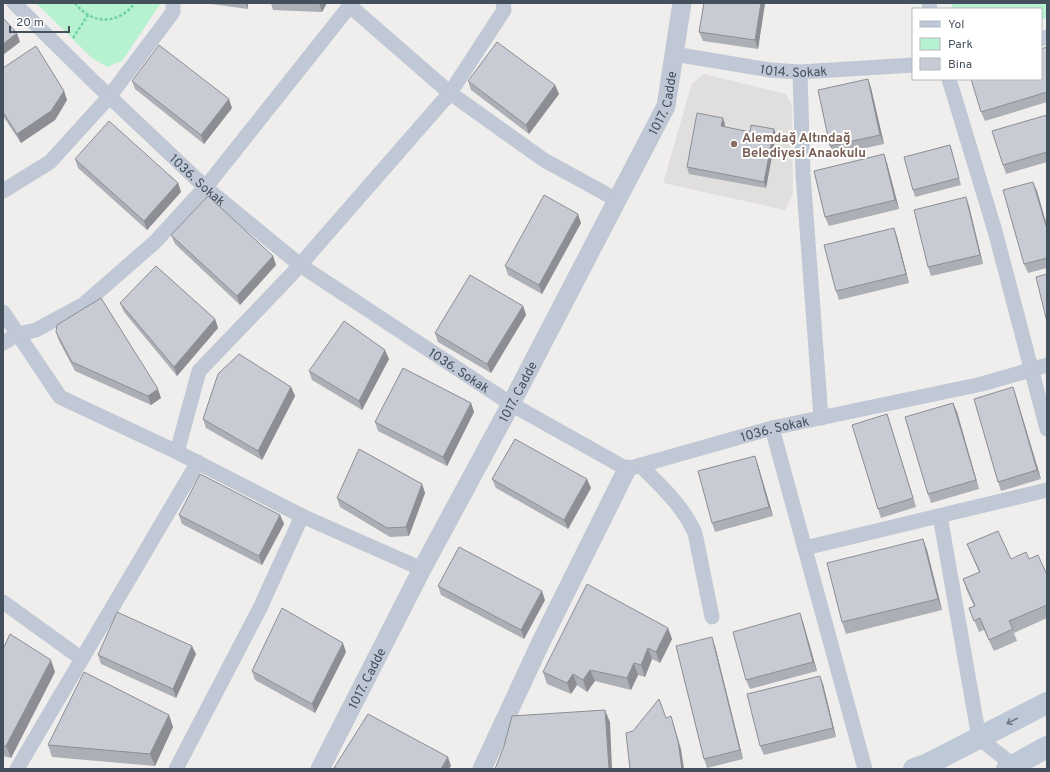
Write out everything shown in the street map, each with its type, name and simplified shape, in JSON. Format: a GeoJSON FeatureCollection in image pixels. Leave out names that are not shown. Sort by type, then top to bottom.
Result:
{"type":"FeatureCollection","features":[{"type":"Feature","properties":{"kind":"main road"},"geometry":{"type":"LineString","coordinates":[[914,769],[928,764],[1047,703]]}},
{"type":"Feature","properties":{"kind":"main road"},"geometry":{"type":"LineString","coordinates":[[1012,768],[1047,747]]}},
{"type":"Feature","properties":{"kind":"street","name":"1036. Sokak"},"geometry":{"type":"LineString","coordinates":[[14,3],[63,52],[205,187],[300,265],[511,404],[633,467],[772,428],[982,384],[1047,365]]}},
{"type":"Feature","properties":{"kind":"street"},"geometry":{"type":"LineString","coordinates":[[3,191],[50,162],[110,97],[173,12],[173,3]]}},
{"type":"Feature","properties":{"kind":"street"},"geometry":{"type":"LineString","coordinates":[[178,452],[199,371],[300,265],[450,93],[504,10],[504,3]]}},
{"type":"Feature","properties":{"kind":"street","name":"1017. Cadde"},"geometry":{"type":"LineString","coordinates":[[320,769],[422,569],[511,404],[666,106],[682,3]]}},
{"type":"Feature","properties":{"kind":"street"},"geometry":{"type":"LineString","coordinates":[[3,343],[18,334],[36,330],[84,304],[155,242],[205,187],[351,5],[450,93],[544,160],[617,200]]}},
{"type":"Feature","properties":{"kind":"street","name":"1014. Sokak"},"geometry":{"type":"LineString","coordinates":[[674,54],[770,70],[800,72],[912,64]]}},
{"type":"Feature","properties":{"kind":"street"},"geometry":{"type":"LineString","coordinates":[[800,72],[803,174],[821,418]]}},
{"type":"Feature","properties":{"kind":"street"},"geometry":{"type":"LineString","coordinates":[[949,80],[995,231],[1047,428]]}},
{"type":"Feature","properties":{"kind":"street"},"geometry":{"type":"LineString","coordinates":[[3,312],[60,397],[178,452],[302,516],[422,569]]}},
{"type":"Feature","properties":{"kind":"street"},"geometry":{"type":"LineString","coordinates":[[772,428],[865,769]]}},
{"type":"Feature","properties":{"kind":"street"},"geometry":{"type":"LineString","coordinates":[[17,769],[198,462]]}},
{"type":"Feature","properties":{"kind":"street"},"geometry":{"type":"LineString","coordinates":[[482,769],[541,642],[633,467],[665,489],[683,510],[690,521],[695,533],[712,617]]}},
{"type":"Feature","properties":{"kind":"street"},"geometry":{"type":"LineString","coordinates":[[805,548],[1047,490]]}},
{"type":"Feature","properties":{"kind":"street"},"geometry":{"type":"LineString","coordinates":[[176,769],[260,608],[302,516]]}},
{"type":"Feature","properties":{"kind":"street"},"geometry":{"type":"LineString","coordinates":[[940,516],[979,738],[1012,768]]}},
{"type":"Feature","properties":{"kind":"street"},"geometry":{"type":"LineString","coordinates":[[3,602],[82,659]]}},
{"type":"Feature","properties":{"kind":"path"},"geometry":{"type":"LineString","coordinates":[[75,3],[88,15],[105,20],[117,18],[127,12],[135,3]]}},
{"type":"Feature","properties":{"kind":"path"},"geometry":{"type":"LineString","coordinates":[[63,52],[88,15]]}},
{"type":"Feature","properties":{"kind":"shaded area","name":"Alemdağ Altındağ Belediyesi Anaokulu"},"geometry":{"type":"Polygon","coordinates":[[[704,74],[786,94],[792,105],[793,194],[785,210],[663,183],[692,83],[704,74]]]}},
{"type":"Feature","properties":{"kind":"green space"},"geometry":{"type":"Polygon","coordinates":[[[36,3],[161,3],[122,61],[107,67],[92,58],[36,3]]]}},
{"type":"Feature","properties":{"kind":"green space"},"geometry":{"type":"Polygon","coordinates":[[[951,3],[1047,3],[1047,18],[1042,19],[1042,8],[953,8],[951,3]]]}},
{"type":"Feature","properties":{"kind":"building"},"geometry":{"type":"Polygon","coordinates":[[[704,3],[761,3],[755,40],[699,32],[704,3]]]}},
{"type":"Feature","properties":{"kind":"building"},"geometry":{"type":"Polygon","coordinates":[[[3,18],[17,33],[3,44],[3,18]]]}},
{"type":"Feature","properties":{"kind":"building"},"geometry":{"type":"Polygon","coordinates":[[[497,42],[555,85],[526,125],[468,81],[497,42]]]}},
{"type":"Feature","properties":{"kind":"building"},"geometry":{"type":"Polygon","coordinates":[[[159,45],[229,99],[201,135],[132,81],[159,45]]]}},
{"type":"Feature","properties":{"kind":"building"},"geometry":{"type":"Polygon","coordinates":[[[36,46],[64,91],[51,111],[17,134],[3,112],[3,68],[36,46]]]}},
{"type":"Feature","properties":{"kind":"building"},"geometry":{"type":"Polygon","coordinates":[[[1047,47],[1047,92],[981,112],[971,80],[1042,80],[1042,49],[1047,47]]]}},
{"type":"Feature","properties":{"kind":"building"},"geometry":{"type":"Polygon","coordinates":[[[868,79],[880,135],[830,146],[818,90],[868,79]]]}},
{"type":"Feature","properties":{"kind":"building"},"geometry":{"type":"Polygon","coordinates":[[[697,113],[723,118],[721,126],[750,132],[751,125],[774,129],[764,182],[687,167],[697,113]]]}},
{"type":"Feature","properties":{"kind":"building"},"geometry":{"type":"Polygon","coordinates":[[[1047,115],[1047,152],[1003,165],[992,131],[1047,115]]]}},
{"type":"Feature","properties":{"kind":"building"},"geometry":{"type":"Polygon","coordinates":[[[109,121],[178,183],[144,221],[75,159],[109,121]]]}},
{"type":"Feature","properties":{"kind":"building"},"geometry":{"type":"Polygon","coordinates":[[[950,145],[959,178],[913,190],[904,157],[950,145]]]}},
{"type":"Feature","properties":{"kind":"building"},"geometry":{"type":"Polygon","coordinates":[[[884,154],[895,200],[825,217],[814,171],[884,154]]]}},
{"type":"Feature","properties":{"kind":"building"},"geometry":{"type":"Polygon","coordinates":[[[1033,182],[1047,229],[1047,258],[1024,264],[1003,190],[1033,182]]]}},
{"type":"Feature","properties":{"kind":"building"},"geometry":{"type":"Polygon","coordinates":[[[544,195],[578,214],[539,285],[505,266],[544,195]]]}},
{"type":"Feature","properties":{"kind":"building"},"geometry":{"type":"Polygon","coordinates":[[[208,196],[273,256],[237,296],[171,235],[208,196]]]}},
{"type":"Feature","properties":{"kind":"building"},"geometry":{"type":"Polygon","coordinates":[[[966,197],[980,255],[928,267],[914,210],[966,197]]]}},
{"type":"Feature","properties":{"kind":"building"},"geometry":{"type":"Polygon","coordinates":[[[894,228],[906,274],[836,291],[824,245],[894,228]]]}},
{"type":"Feature","properties":{"kind":"building"},"geometry":{"type":"Polygon","coordinates":[[[156,266],[215,319],[174,367],[120,303],[156,266]]]}},
{"type":"Feature","properties":{"kind":"building"},"geometry":{"type":"Polygon","coordinates":[[[1047,274],[1047,322],[1036,277],[1047,274]]]}},
{"type":"Feature","properties":{"kind":"building"},"geometry":{"type":"Polygon","coordinates":[[[470,275],[523,306],[487,364],[435,333],[470,275]]]}},
{"type":"Feature","properties":{"kind":"building"},"geometry":{"type":"Polygon","coordinates":[[[101,298],[158,389],[148,396],[72,362],[56,332],[57,325],[101,298]]]}},
{"type":"Feature","properties":{"kind":"building"},"geometry":{"type":"Polygon","coordinates":[[[344,321],[385,350],[359,401],[309,371],[344,321]]]}},
{"type":"Feature","properties":{"kind":"building"},"geometry":{"type":"Polygon","coordinates":[[[239,354],[291,387],[258,451],[203,419],[218,374],[239,354]]]}},
{"type":"Feature","properties":{"kind":"building"},"geometry":{"type":"Polygon","coordinates":[[[403,368],[471,403],[443,457],[375,422],[403,368]]]}},
{"type":"Feature","properties":{"kind":"building"},"geometry":{"type":"Polygon","coordinates":[[[1013,387],[1037,470],[998,482],[974,399],[1013,387]]]}},
{"type":"Feature","properties":{"kind":"building"},"geometry":{"type":"Polygon","coordinates":[[[953,403],[976,480],[928,494],[905,417],[953,403]]]}},
{"type":"Feature","properties":{"kind":"building"},"geometry":{"type":"Polygon","coordinates":[[[887,414],[913,498],[878,509],[852,425],[887,414]]]}},
{"type":"Feature","properties":{"kind":"building"},"geometry":{"type":"Polygon","coordinates":[[[515,439],[587,479],[564,520],[492,479],[515,439]]]}},
{"type":"Feature","properties":{"kind":"building"},"geometry":{"type":"Polygon","coordinates":[[[359,449],[422,484],[406,527],[387,528],[337,498],[359,449]]]}},
{"type":"Feature","properties":{"kind":"building"},"geometry":{"type":"Polygon","coordinates":[[[755,456],[769,507],[712,523],[698,471],[755,456]]]}},
{"type":"Feature","properties":{"kind":"building"},"geometry":{"type":"Polygon","coordinates":[[[200,474],[280,515],[259,556],[179,515],[200,474]]]}},
{"type":"Feature","properties":{"kind":"building"},"geometry":{"type":"Polygon","coordinates":[[[998,531],[1011,559],[1026,552],[1029,559],[1038,555],[1047,575],[1047,605],[1009,621],[1013,629],[989,640],[980,618],[974,621],[969,608],[975,606],[963,579],[980,572],[967,544],[998,531]]]}},
{"type":"Feature","properties":{"kind":"building"},"geometry":{"type":"Polygon","coordinates":[[[923,539],[938,599],[842,622],[827,563],[923,539]]]}},
{"type":"Feature","properties":{"kind":"building"},"geometry":{"type":"Polygon","coordinates":[[[459,547],[542,591],[521,630],[438,586],[459,547]]]}},
{"type":"Feature","properties":{"kind":"building"},"geometry":{"type":"Polygon","coordinates":[[[587,584],[668,628],[656,652],[648,648],[641,665],[634,663],[627,678],[590,670],[583,680],[573,674],[567,683],[543,672],[587,584]]]}},
{"type":"Feature","properties":{"kind":"building"},"geometry":{"type":"Polygon","coordinates":[[[282,608],[343,643],[312,704],[252,671],[282,608]]]}},
{"type":"Feature","properties":{"kind":"building"},"geometry":{"type":"Polygon","coordinates":[[[117,612],[192,646],[173,689],[98,655],[117,612]]]}},
{"type":"Feature","properties":{"kind":"building"},"geometry":{"type":"Polygon","coordinates":[[[800,613],[813,662],[746,680],[733,632],[800,613]]]}},
{"type":"Feature","properties":{"kind":"building"},"geometry":{"type":"Polygon","coordinates":[[[10,634],[51,660],[6,746],[3,746],[3,649],[10,634]]]}},
{"type":"Feature","properties":{"kind":"building"},"geometry":{"type":"Polygon","coordinates":[[[712,637],[740,750],[704,759],[676,646],[712,637]]]}},
{"type":"Feature","properties":{"kind":"building"},"geometry":{"type":"Polygon","coordinates":[[[84,672],[169,715],[150,754],[48,745],[84,672]]]}},
{"type":"Feature","properties":{"kind":"building"},"geometry":{"type":"Polygon","coordinates":[[[820,676],[833,728],[760,746],[747,694],[820,676]]]}},
{"type":"Feature","properties":{"kind":"building"},"geometry":{"type":"Polygon","coordinates":[[[659,699],[666,718],[671,716],[678,741],[682,769],[630,769],[626,733],[633,731],[659,699]]]}},
{"type":"Feature","properties":{"kind":"building"},"geometry":{"type":"Polygon","coordinates":[[[605,710],[609,769],[495,769],[504,746],[512,716],[605,710]]]}},
{"type":"Feature","properties":{"kind":"building"},"geometry":{"type":"Polygon","coordinates":[[[368,714],[448,757],[441,769],[334,768],[368,714]]]}},
{"type":"Feature","properties":{"kind":"place","name":"Alemdağ Altındağ Belediyesi Anaokulu"},"geometry":{"type":"Point","coordinates":[734,144]}}]}
